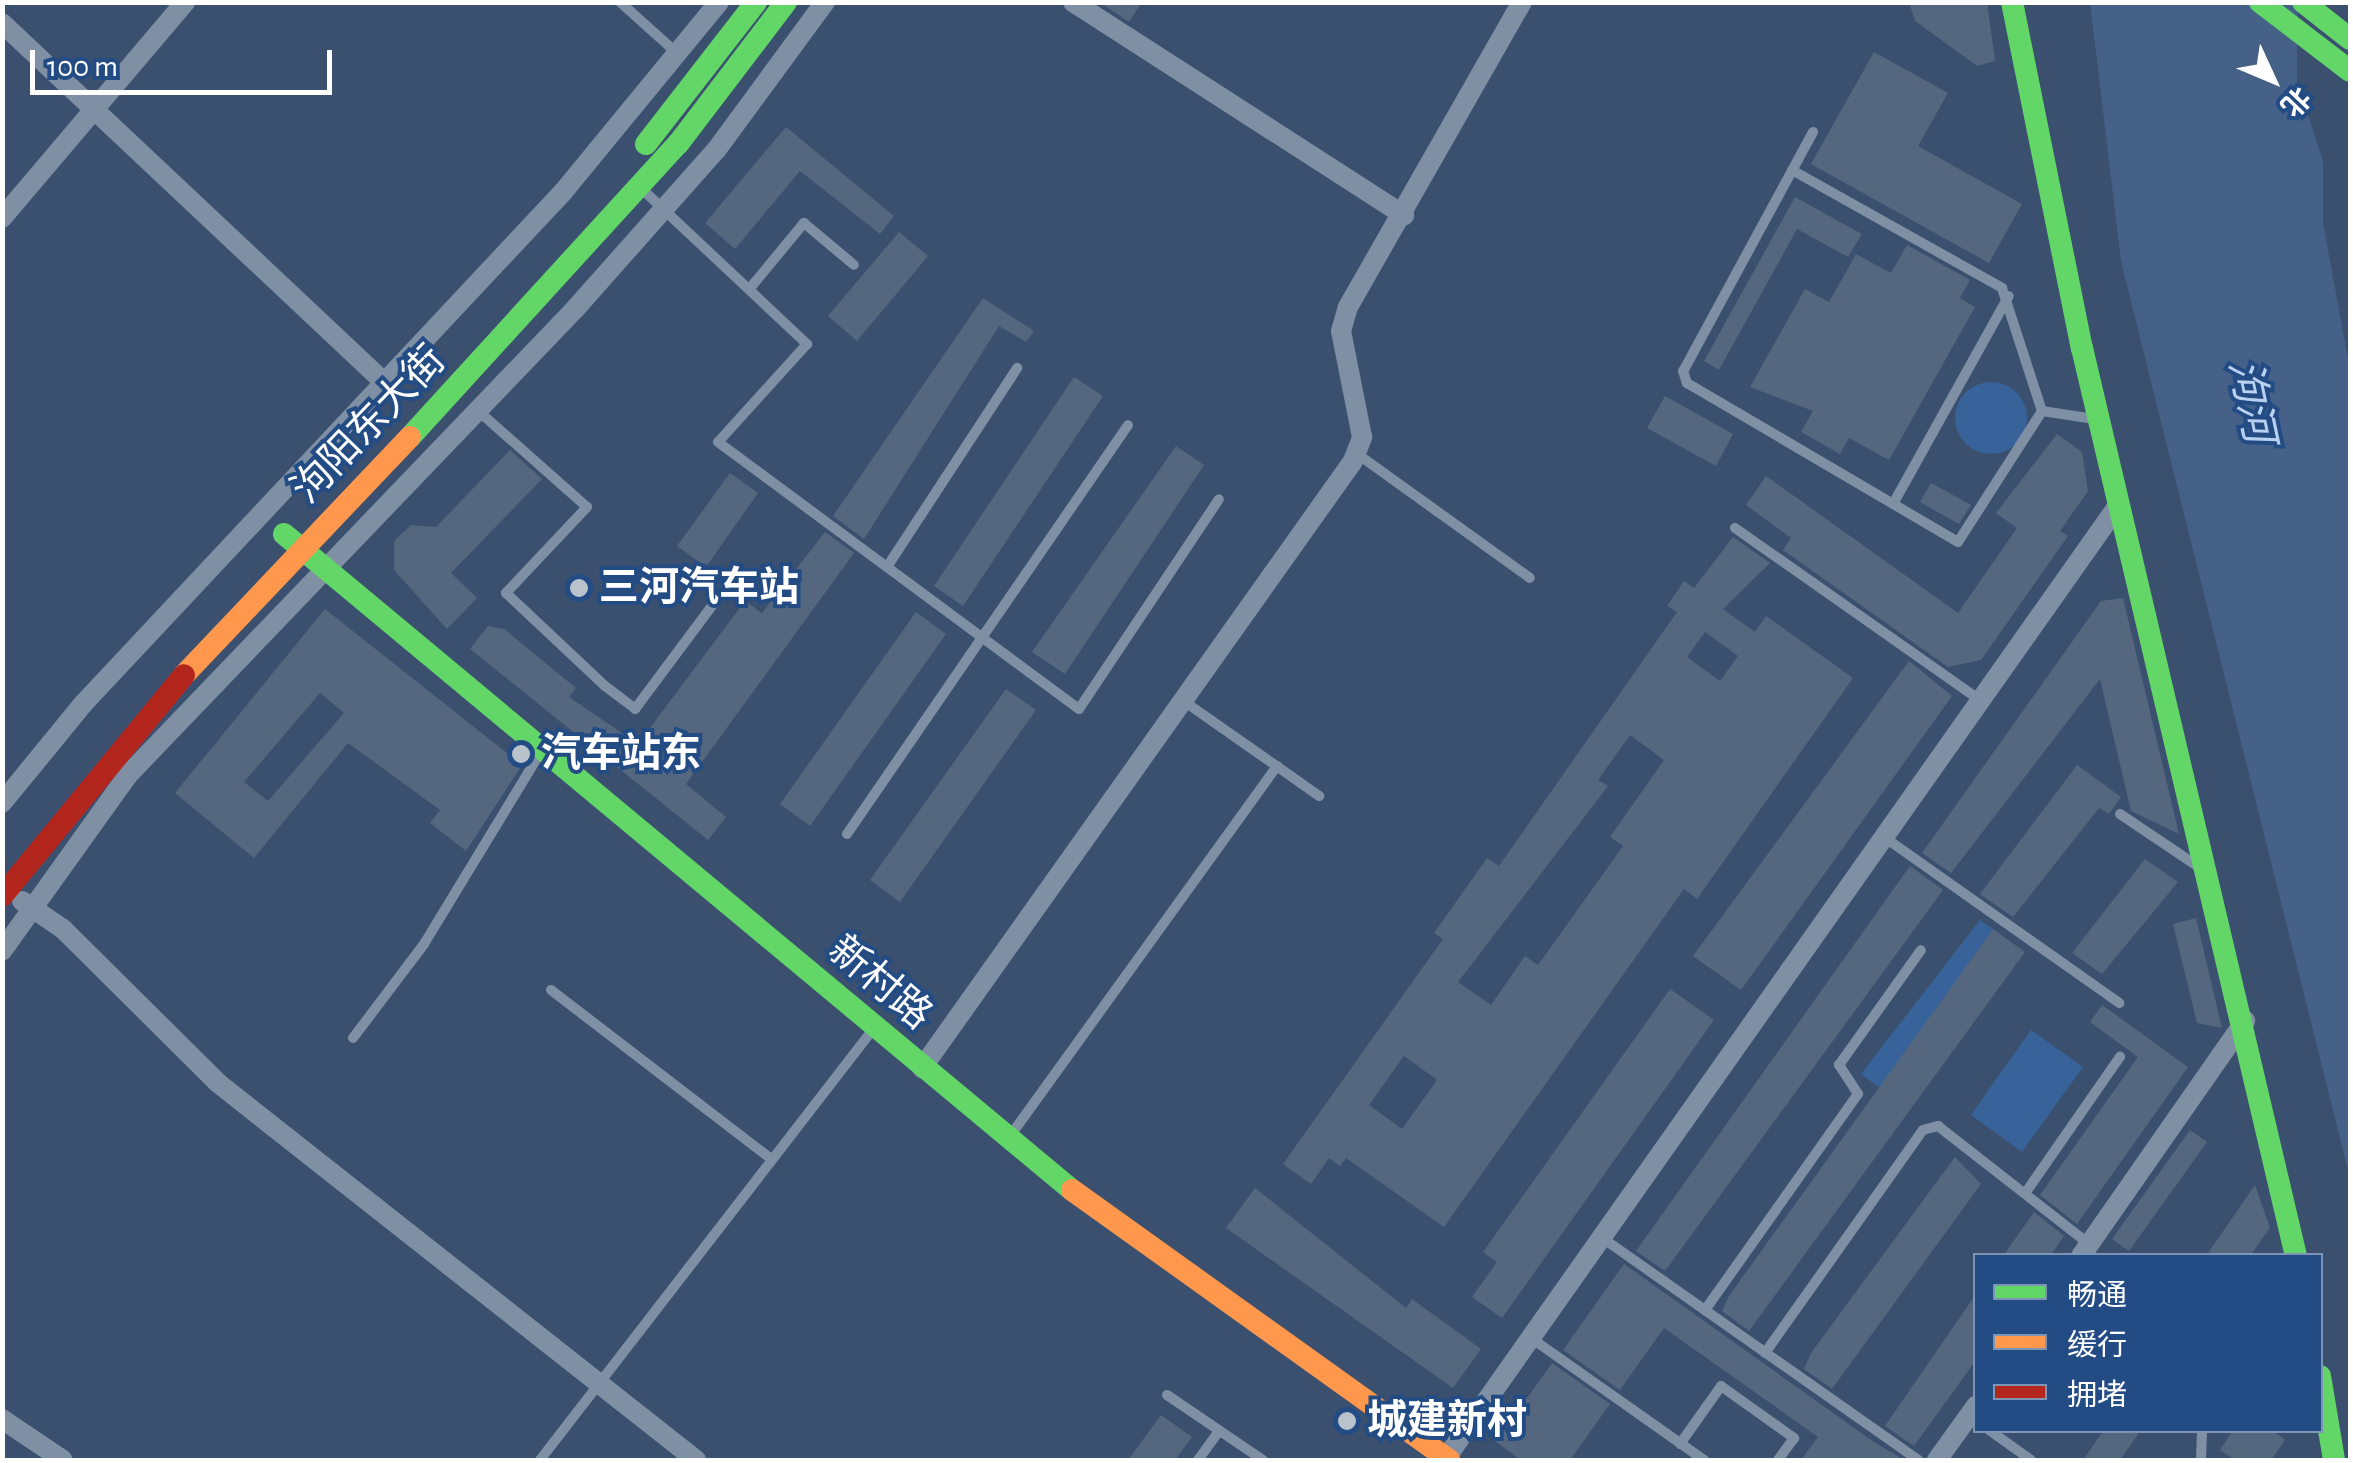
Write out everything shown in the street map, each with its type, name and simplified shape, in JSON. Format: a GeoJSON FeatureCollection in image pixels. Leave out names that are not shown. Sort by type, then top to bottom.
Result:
{"type":"FeatureCollection","features":[{"type":"Feature","properties":{"kind":"main road","name":"泃阳东大街"},"geometry":{"type":"LineString","coordinates":[[4,893],[123,740],[703,75],[756,2]]}},
{"type":"Feature","properties":{"kind":"main road","name":"泃阳东大街"},"geometry":{"type":"LineString","coordinates":[[130,697],[456,389],[640,187],[786,2]]}},
{"type":"Feature","properties":{"kind":"main road"},"geometry":{"type":"LineString","coordinates":[[2012,2],[2099,420],[2245,1022],[2295,1253]]}},
{"type":"Feature","properties":{"kind":"main road"},"geometry":{"type":"LineString","coordinates":[[2260,2],[2350,71]]}},
{"type":"Feature","properties":{"kind":"main road"},"geometry":{"type":"LineString","coordinates":[[2303,2],[2350,38]]}},
{"type":"Feature","properties":{"kind":"main road","name":"新村路"},"geometry":{"type":"LineString","coordinates":[[293,542],[1008,1140],[1446,1460]]}},
{"type":"Feature","properties":{"kind":"main road"},"geometry":{"type":"LineString","coordinates":[[2,854],[20,830]]}},
{"type":"Feature","properties":{"kind":"main road"},"geometry":{"type":"LineString","coordinates":[[2323,1401],[2334,1460]]}},
{"type":"Feature","properties":{"kind":"street"},"geometry":{"type":"LineString","coordinates":[[2,218],[185,2]]}},
{"type":"Feature","properties":{"kind":"street"},"geometry":{"type":"LineString","coordinates":[[2,804],[82,704],[386,384],[680,55],[719,2]]}},
{"type":"Feature","properties":{"kind":"street"},"geometry":{"type":"LineString","coordinates":[[2,951],[30,906],[128,775],[664,209],[825,2]]}},
{"type":"Feature","properties":{"kind":"street"},"geometry":{"type":"LineString","coordinates":[[1073,2],[1404,215]]}},
{"type":"Feature","properties":{"kind":"street"},"geometry":{"type":"LineString","coordinates":[[922,1068],[1185,702],[1356,453],[1362,437],[1341,332],[1522,2]]}},
{"type":"Feature","properties":{"kind":"street"},"geometry":{"type":"LineString","coordinates":[[2,23],[386,384]]}},
{"type":"Feature","properties":{"kind":"street"},"geometry":{"type":"LineString","coordinates":[[1446,1460],[2119,504]]}},
{"type":"Feature","properties":{"kind":"street"},"geometry":{"type":"LineString","coordinates":[[4,893],[30,906],[218,1083],[696,1460]]}},
{"type":"Feature","properties":{"kind":"street"},"geometry":{"type":"LineString","coordinates":[[2085,1250],[2245,1022]]}},
{"type":"Feature","properties":{"kind":"street"},"geometry":{"type":"LineString","coordinates":[[1937,1460],[1973,1414]]}},
{"type":"Feature","properties":{"kind":"street"},"geometry":{"type":"LineString","coordinates":[[2,1418],[63,1460]]}},
{"type":"Feature","properties":{"kind":"lane"},"geometry":{"type":"LineString","coordinates":[[620,2],[703,75]]}},
{"type":"Feature","properties":{"kind":"lane"},"geometry":{"type":"LineString","coordinates":[[1792,170],[2009,296],[2042,411],[1958,542],[1687,383],[1682,371],[1792,170],[1813,132]]}},
{"type":"Feature","properties":{"kind":"lane"},"geometry":{"type":"LineString","coordinates":[[640,187],[807,344],[718,442],[1079,709],[1219,499]]}},
{"type":"Feature","properties":{"kind":"lane"},"geometry":{"type":"LineString","coordinates":[[750,287],[804,223],[854,265]]}},
{"type":"Feature","properties":{"kind":"lane"},"geometry":{"type":"LineString","coordinates":[[1893,504],[2009,296]]}},
{"type":"Feature","properties":{"kind":"lane"},"geometry":{"type":"LineString","coordinates":[[887,567],[1018,368]]}},
{"type":"Feature","properties":{"kind":"lane"},"geometry":{"type":"LineString","coordinates":[[456,389],[588,507],[506,593],[605,686],[636,709],[716,599]]}},
{"type":"Feature","properties":{"kind":"lane"},"geometry":{"type":"LineString","coordinates":[[2042,411],[2099,420]]}},
{"type":"Feature","properties":{"kind":"lane"},"geometry":{"type":"LineString","coordinates":[[847,834],[986,640],[1128,425]]}},
{"type":"Feature","properties":{"kind":"lane"},"geometry":{"type":"LineString","coordinates":[[1356,453],[1530,578]]}},
{"type":"Feature","properties":{"kind":"lane"},"geometry":{"type":"LineString","coordinates":[[1735,528],[1980,700]]}},
{"type":"Feature","properties":{"kind":"lane"},"geometry":{"type":"LineString","coordinates":[[1185,702],[1319,796]]}},
{"type":"Feature","properties":{"kind":"lane"},"geometry":{"type":"LineString","coordinates":[[354,1038],[424,944],[542,749]]}},
{"type":"Feature","properties":{"kind":"lane"},"geometry":{"type":"LineString","coordinates":[[1008,1140],[1277,766]]}},
{"type":"Feature","properties":{"kind":"lane"},"geometry":{"type":"LineString","coordinates":[[2120,814],[2209,871]]}},
{"type":"Feature","properties":{"kind":"lane"},"geometry":{"type":"LineString","coordinates":[[1884,836],[2119,1003]]}},
{"type":"Feature","properties":{"kind":"lane"},"geometry":{"type":"LineString","coordinates":[[1705,1310],[1858,1094],[1839,1065],[1921,950]]}},
{"type":"Feature","properties":{"kind":"lane"},"geometry":{"type":"LineString","coordinates":[[551,990],[771,1159]]}},
{"type":"Feature","properties":{"kind":"lane"},"geometry":{"type":"LineString","coordinates":[[540,1460],[874,1027]]}},
{"type":"Feature","properties":{"kind":"lane"},"geometry":{"type":"LineString","coordinates":[[2026,1192],[2120,1057]]}},
{"type":"Feature","properties":{"kind":"lane"},"geometry":{"type":"LineString","coordinates":[[1766,1353],[1923,1130],[1938,1126],[2026,1192],[2085,1250]]}},
{"type":"Feature","properties":{"kind":"lane"},"geometry":{"type":"LineString","coordinates":[[1601,1237],[1918,1460]]}},
{"type":"Feature","properties":{"kind":"lane"},"geometry":{"type":"LineString","coordinates":[[1530,1338],[1704,1460]]}},
{"type":"Feature","properties":{"kind":"lane"},"geometry":{"type":"LineString","coordinates":[[1680,1444],[1721,1386],[1794,1438],[1778,1460]]}},
{"type":"Feature","properties":{"kind":"lane"},"geometry":{"type":"LineString","coordinates":[[1167,1395],[1262,1460]]}},
{"type":"Feature","properties":{"kind":"lane"},"geometry":{"type":"LineString","coordinates":[[1198,1460],[1220,1431]]}},
{"type":"Feature","properties":{"kind":"lane"},"geometry":{"type":"LineString","coordinates":[[1993,1433],[2031,1460]]}},
{"type":"Feature","properties":{"kind":"lane"},"geometry":{"type":"LineString","coordinates":[[2202,1433],[2202,1460]]}},
{"type":"Feature","properties":{"kind":"shaded area"},"geometry":{"type":"Polygon","coordinates":[[[1991,382],[2017,392],[2027,418],[2017,444],[1991,454],[1965,444],[1955,418],[1965,392],[1991,382]]]}},
{"type":"Feature","properties":{"kind":"shaded area"},"geometry":{"type":"Polygon","coordinates":[[[1980,920],[1993,929],[1880,1088],[1861,1074],[1980,920]]]}},
{"type":"Feature","properties":{"kind":"shaded area"},"geometry":{"type":"Polygon","coordinates":[[[2031,1030],[2083,1067],[2022,1152],[1971,1115],[2031,1030]]]}},
{"type":"Feature","properties":{"kind":"water","name":"泃河"},"geometry":{"type":"Polygon","coordinates":[[[2090,3],[2298,3],[2297,81],[2323,161],[2323,223],[2350,369],[2350,1178],[2121,261],[2090,3]]]}},
{"type":"Feature","properties":{"kind":"building"},"geometry":{"type":"Polygon","coordinates":[[[1099,2],[1142,2],[1129,22],[1099,2]]]}},
{"type":"Feature","properties":{"kind":"building"},"geometry":{"type":"Polygon","coordinates":[[[1909,2],[1987,2],[1995,61],[1977,66],[1915,21],[1909,2]]]}},
{"type":"Feature","properties":{"kind":"building"},"geometry":{"type":"Polygon","coordinates":[[[1874,52],[1948,93],[1918,146],[2022,204],[1989,263],[1811,164],[1874,52]]]}},
{"type":"Feature","properties":{"kind":"building"},"geometry":{"type":"Polygon","coordinates":[[[786,127],[894,216],[880,234],[800,171],[735,249],[705,223],[786,127]]]}},
{"type":"Feature","properties":{"kind":"building"},"geometry":{"type":"Polygon","coordinates":[[[1795,197],[1862,234],[1848,257],[1797,229],[1719,370],[1704,361],[1795,197]]]}},
{"type":"Feature","properties":{"kind":"building"},"geometry":{"type":"Polygon","coordinates":[[[899,232],[928,256],[857,341],[828,316],[899,232]]]}},
{"type":"Feature","properties":{"kind":"building"},"geometry":{"type":"Polygon","coordinates":[[[1907,245],[1970,280],[1960,298],[1975,307],[1889,460],[1849,438],[1840,454],[1801,432],[1813,411],[1750,387],[1805,289],[1829,302],[1856,254],[1891,273],[1907,245]]]}},
{"type":"Feature","properties":{"kind":"building"},"geometry":{"type":"Polygon","coordinates":[[[983,298],[1034,331],[1026,342],[999,326],[864,539],[833,516],[983,298]]]}},
{"type":"Feature","properties":{"kind":"building"},"geometry":{"type":"Polygon","coordinates":[[[1074,377],[1103,396],[963,606],[934,586],[1074,377]]]}},
{"type":"Feature","properties":{"kind":"building"},"geometry":{"type":"Polygon","coordinates":[[[1665,396],[1733,434],[1716,466],[1647,428],[1665,396]]]}},
{"type":"Feature","properties":{"kind":"building"},"geometry":{"type":"Polygon","coordinates":[[[2057,434],[2082,452],[2088,491],[2060,531],[2068,536],[1981,660],[1948,667],[1783,550],[1791,538],[1746,505],[1766,476],[1958,613],[2017,528],[1996,513],[2057,434]]]}},
{"type":"Feature","properties":{"kind":"building"},"geometry":{"type":"Polygon","coordinates":[[[1176,446],[1204,465],[1065,674],[1032,652],[1176,446]]]}},
{"type":"Feature","properties":{"kind":"building"},"geometry":{"type":"Polygon","coordinates":[[[510,450],[542,479],[451,573],[477,598],[447,629],[394,570],[394,541],[411,525],[436,527],[510,450]]]}},
{"type":"Feature","properties":{"kind":"building"},"geometry":{"type":"Polygon","coordinates":[[[730,473],[758,493],[706,567],[677,546],[730,473]]]}},
{"type":"Feature","properties":{"kind":"building"},"geometry":{"type":"Polygon","coordinates":[[[1931,483],[1971,505],[1959,524],[1920,502],[1931,483]]]}},
{"type":"Feature","properties":{"kind":"building"},"geometry":{"type":"Polygon","coordinates":[[[825,532],[854,553],[686,784],[726,817],[708,840],[470,649],[488,626],[504,629],[576,688],[569,697],[638,744],[745,601],[762,613],[825,532]]]}},
{"type":"Feature","properties":{"kind":"building"},"geometry":{"type":"Polygon","coordinates":[[[1733,537],[1770,563],[1723,609],[1755,632],[1766,616],[1853,678],[1697,899],[1684,889],[1444,1227],[1346,1158],[1340,1166],[1329,1158],[1311,1184],[1283,1164],[1443,939],[1434,933],[1487,858],[1499,866],[1677,612],[1667,606],[1684,581],[1694,588],[1733,537]],[[1705,632],[1687,657],[1720,681],[1738,656],[1705,632]],[[1630,735],[1598,780],[1608,786],[1458,982],[1491,1005],[1525,956],[1538,965],[1623,846],[1610,837],[1664,760],[1630,735]],[[1404,1056],[1369,1105],[1402,1129],[1437,1080],[1404,1056]]]}},
{"type":"Feature","properties":{"kind":"building"},"geometry":{"type":"Polygon","coordinates":[[[2123,598],[2179,834],[2131,811],[2100,679],[1951,873],[1922,853],[2101,601],[2123,598]]]}},
{"type":"Feature","properties":{"kind":"building"},"geometry":{"type":"Polygon","coordinates":[[[325,609],[522,765],[466,851],[430,823],[440,810],[348,743],[254,858],[175,793],[325,609]],[[320,693],[244,782],[268,801],[344,713],[320,693]]]}},
{"type":"Feature","properties":{"kind":"building"},"geometry":{"type":"Polygon","coordinates":[[[916,612],[946,634],[810,826],[780,804],[916,612]]]}},
{"type":"Feature","properties":{"kind":"building"},"geometry":{"type":"Polygon","coordinates":[[[1909,661],[1952,696],[1741,990],[1693,956],[1909,661]]]}},
{"type":"Feature","properties":{"kind":"building"},"geometry":{"type":"Polygon","coordinates":[[[1006,689],[1036,710],[900,902],[870,880],[1006,689]]]}},
{"type":"Feature","properties":{"kind":"building"},"geometry":{"type":"Polygon","coordinates":[[[2077,765],[2121,797],[2109,814],[2099,808],[2013,917],[1980,894],[2077,765]]]}},
{"type":"Feature","properties":{"kind":"building"},"geometry":{"type":"Polygon","coordinates":[[[2145,859],[2178,882],[2102,974],[2072,953],[2145,859]]]}},
{"type":"Feature","properties":{"kind":"building"},"geometry":{"type":"Polygon","coordinates":[[[1910,866],[1943,890],[1665,1271],[1636,1251],[1910,866]]]}},
{"type":"Feature","properties":{"kind":"building"},"geometry":{"type":"Polygon","coordinates":[[[2196,918],[2222,1028],[2197,1023],[2173,924],[2196,918]]]}},
{"type":"Feature","properties":{"kind":"building"},"geometry":{"type":"Polygon","coordinates":[[[1993,929],[2025,952],[1749,1331],[1722,1311],[1729,1296],[1993,929]]]}},
{"type":"Feature","properties":{"kind":"building"},"geometry":{"type":"Polygon","coordinates":[[[1670,989],[1714,1020],[1502,1318],[1472,1297],[1497,1262],[1483,1252],[1670,989]]]}},
{"type":"Feature","properties":{"kind":"building"},"geometry":{"type":"Polygon","coordinates":[[[2102,1005],[2188,1067],[2077,1224],[2040,1195],[2138,1057],[2090,1022],[2102,1005]]]}},
{"type":"Feature","properties":{"kind":"building"},"geometry":{"type":"Polygon","coordinates":[[[2190,1130],[2207,1142],[2129,1251],[2112,1239],[2190,1130]]]}},
{"type":"Feature","properties":{"kind":"building"},"geometry":{"type":"Polygon","coordinates":[[[1955,1157],[1981,1184],[1832,1389],[1804,1369],[1811,1353],[1955,1157]]]}},
{"type":"Feature","properties":{"kind":"building"},"geometry":{"type":"Polygon","coordinates":[[[2255,1185],[2270,1228],[2252,1253],[2208,1253],[2255,1185]]]}},
{"type":"Feature","properties":{"kind":"building"},"geometry":{"type":"Polygon","coordinates":[[[1255,1188],[1406,1308],[1412,1299],[1481,1349],[1453,1388],[1226,1228],[1255,1188]]]}},
{"type":"Feature","properties":{"kind":"building"},"geometry":{"type":"Polygon","coordinates":[[[2034,1212],[2064,1236],[2052,1253],[2005,1253],[2034,1212]]]}},
{"type":"Feature","properties":{"kind":"building"},"geometry":{"type":"Polygon","coordinates":[[[1624,1264],[1904,1460],[1801,1460],[1818,1437],[1664,1328],[1620,1390],[1563,1350],[1624,1264]]]}},
{"type":"Feature","properties":{"kind":"building"},"geometry":{"type":"Polygon","coordinates":[[[1973,1298],[1973,1364],[1914,1446],[1885,1426],[1973,1298]]]}},
{"type":"Feature","properties":{"kind":"building"},"geometry":{"type":"Polygon","coordinates":[[[1552,1363],[1610,1404],[1570,1460],[1521,1460],[1496,1442],[1552,1363]]]}},
{"type":"Feature","properties":{"kind":"building"},"geometry":{"type":"Polygon","coordinates":[[[1161,1415],[1192,1437],[1175,1460],[1128,1460],[1161,1415]]]}},
{"type":"Feature","properties":{"kind":"building"},"geometry":{"type":"Polygon","coordinates":[[[2102,1433],[2139,1433],[2120,1460],[2083,1460],[2102,1433]]]}},
{"type":"Feature","properties":{"kind":"building"},"geometry":{"type":"Polygon","coordinates":[[[2231,1433],[2276,1433],[2285,1440],[2271,1460],[2235,1460],[2220,1450],[2231,1433]]]}},
{"type":"Feature","properties":{"kind":"traffic: fast"},"geometry":{"type":"LineString","coordinates":[[646,144],[756,2]]}},
{"type":"Feature","properties":{"kind":"traffic: fast"},"geometry":{"type":"LineString","coordinates":[[410,437],[678,144],[786,2]]}},
{"type":"Feature","properties":{"kind":"traffic: fast"},"geometry":{"type":"LineString","coordinates":[[2012,2],[2082,348],[2295,1253]]}},
{"type":"Feature","properties":{"kind":"traffic: fast"},"geometry":{"type":"LineString","coordinates":[[2260,2],[2350,71]]}},
{"type":"Feature","properties":{"kind":"traffic: fast"},"geometry":{"type":"LineString","coordinates":[[2303,2],[2350,39]]}},
{"type":"Feature","properties":{"kind":"traffic: fast"},"geometry":{"type":"LineString","coordinates":[[284,534],[1072,1190]]}},
{"type":"Feature","properties":{"kind":"traffic: fast"},"geometry":{"type":"LineString","coordinates":[[2323,1394],[2334,1460]]}},
{"type":"Feature","properties":{"kind":"traffic: slow"},"geometry":{"type":"LineString","coordinates":[[184,675],[410,437]]}},
{"type":"Feature","properties":{"kind":"traffic: slow"},"geometry":{"type":"LineString","coordinates":[[1072,1190],[1449,1460]]}},
{"type":"Feature","properties":{"kind":"traffic: jam"},"geometry":{"type":"LineString","coordinates":[[2,896],[184,675]]}},
{"type":"Feature","properties":{"kind":"place","name":"三河汽车站"},"geometry":{"type":"Point","coordinates":[579,588]}},
{"type":"Feature","properties":{"kind":"place","name":"汽车站东"},"geometry":{"type":"Point","coordinates":[521,754]}},
{"type":"Feature","properties":{"kind":"place","name":"城建新村"},"geometry":{"type":"Point","coordinates":[1347,1421]}}]}
